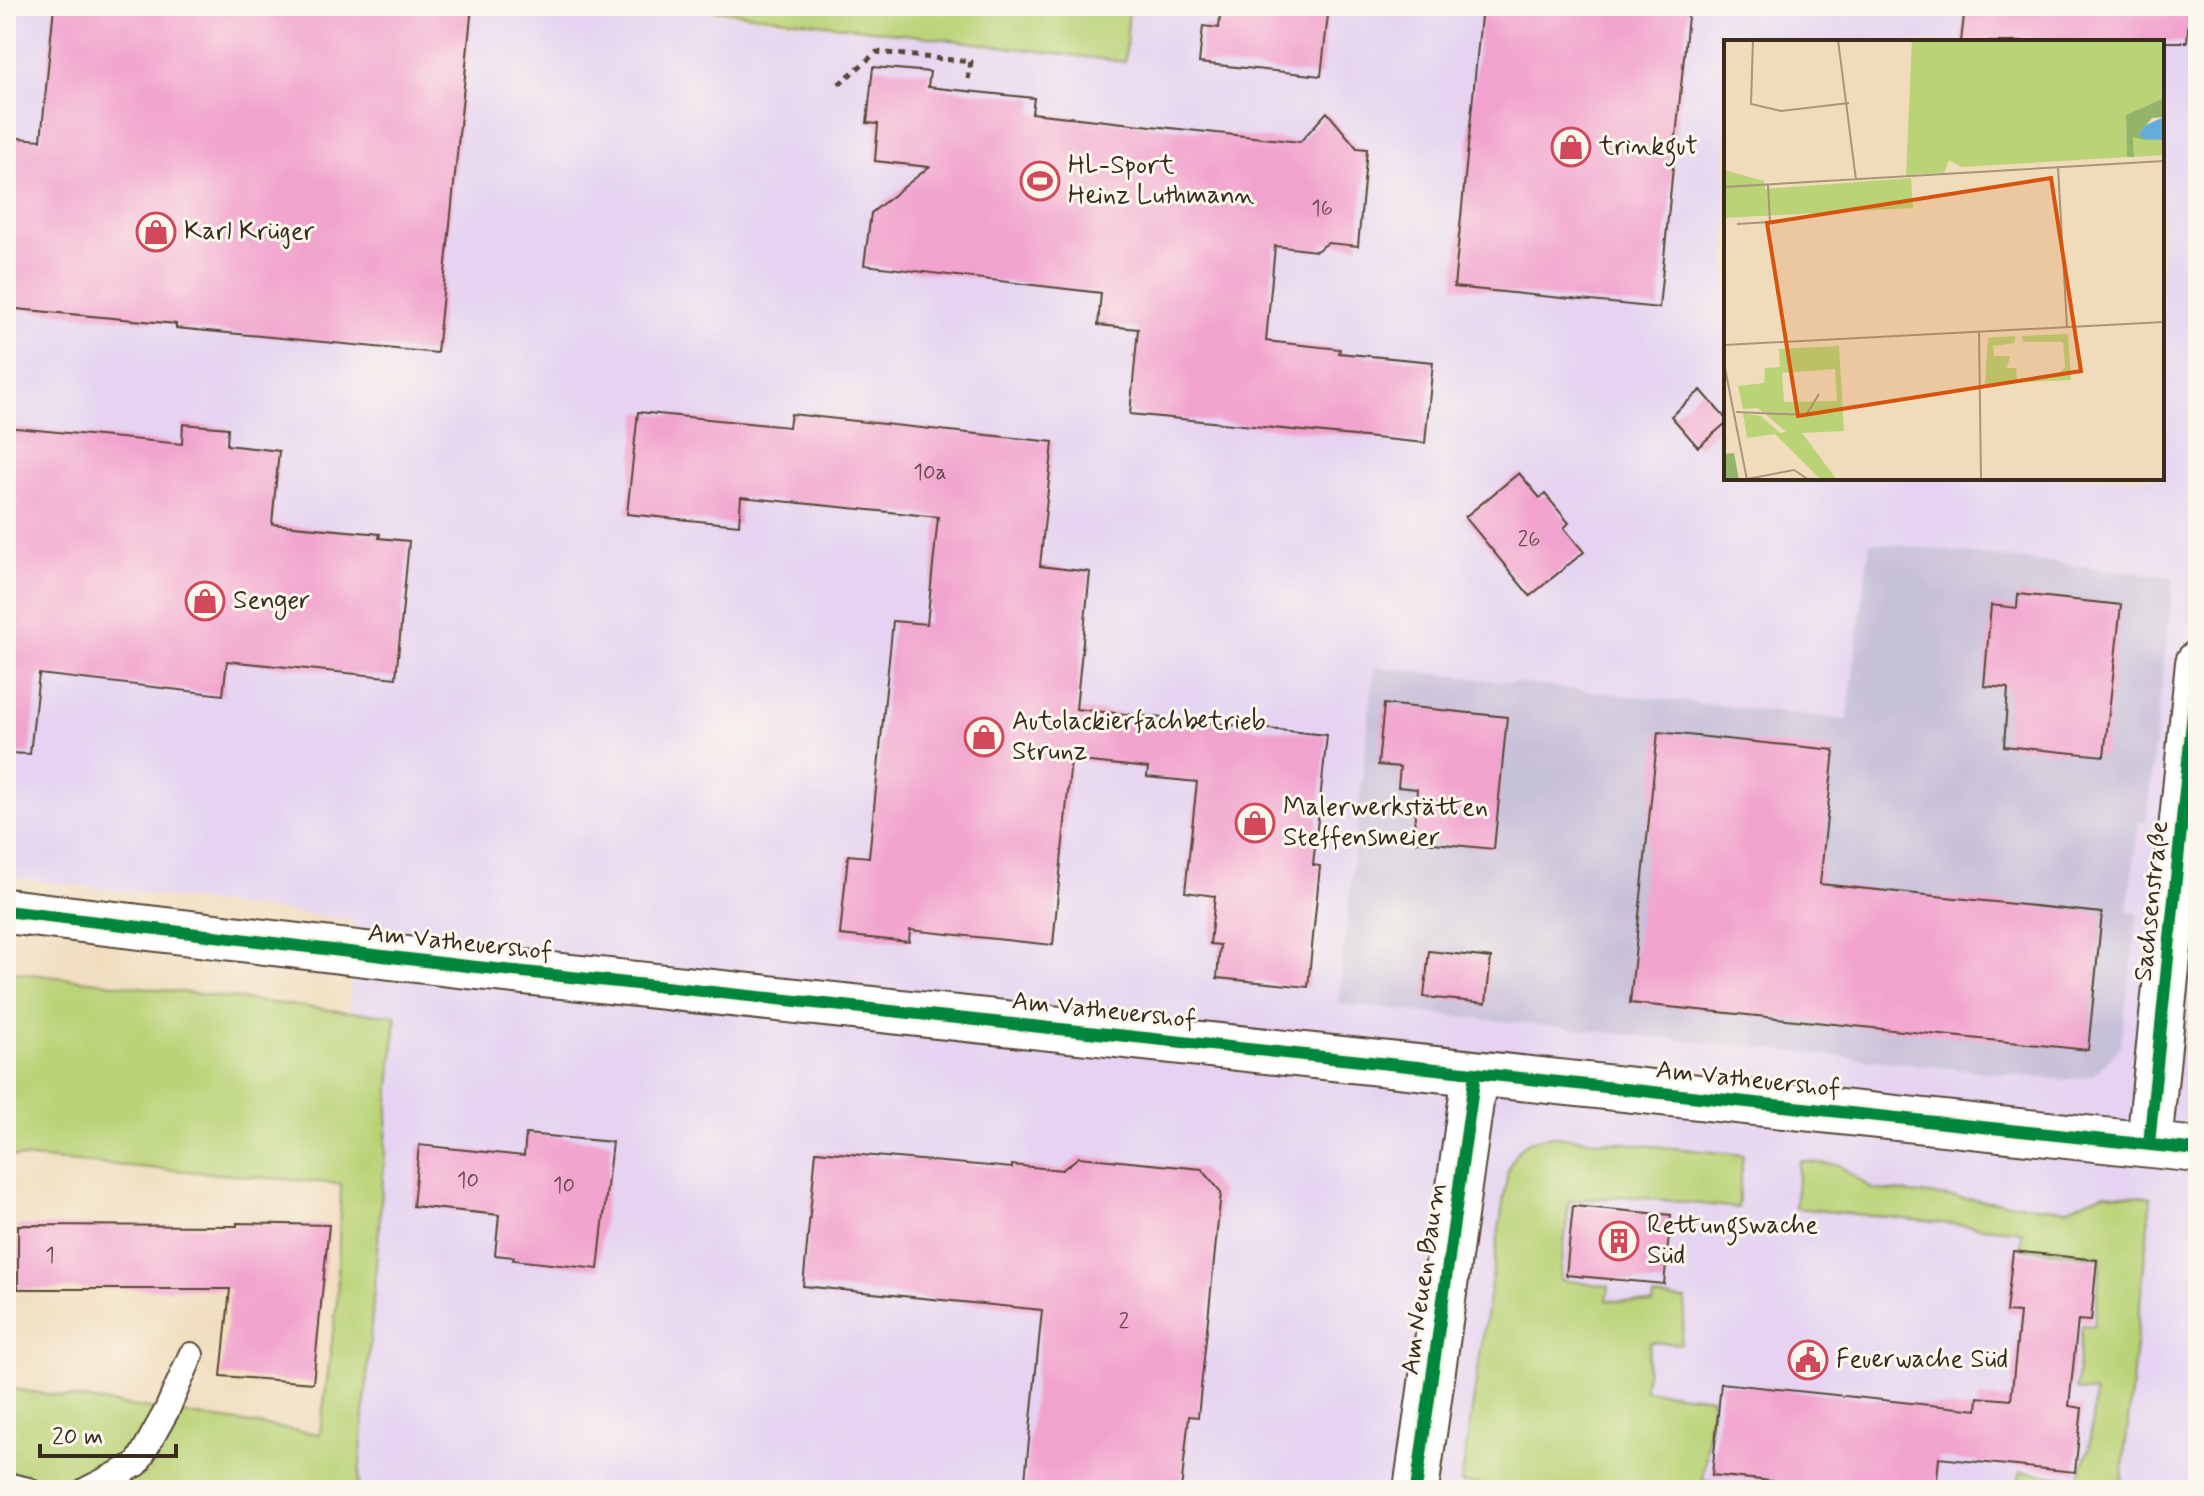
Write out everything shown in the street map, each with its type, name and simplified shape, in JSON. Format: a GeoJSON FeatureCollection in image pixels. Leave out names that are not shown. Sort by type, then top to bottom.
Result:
{"type":"FeatureCollection","features":[{"type":"Feature","properties":{"kind":"street","name":"Sachsenstraße"},"geometry":{"type":"LineString","coordinates":[[2149,1144],[2198,663]]}},
{"type":"Feature","properties":{"kind":"street","name":"Am Vatheuershof"},"geometry":{"type":"LineString","coordinates":[[6,911],[458,965],[2198,1150]]}},
{"type":"Feature","properties":{"kind":"street","name":"Am Neuen Baum"},"geometry":{"type":"LineString","coordinates":[[1416,1490],[1475,1074]]}},
{"type":"Feature","properties":{"kind":"lane"},"geometry":{"type":"LineString","coordinates":[[86,1490],[137,1464],[167,1410],[191,1355]]}},
{"type":"Feature","properties":{"kind":"lane"},"geometry":{"type":"LineString","coordinates":[[6,1485],[28,1490]]}},
{"type":"Feature","properties":{"kind":"path"},"geometry":{"type":"LineString","coordinates":[[839,84],[877,52],[971,62],[968,79]]}},
{"type":"Feature","properties":{"kind":"shaded area"},"geometry":{"type":"Polygon","coordinates":[[[6,6],[658,6],[1126,62],[1131,6],[2198,6],[2198,1490],[313,1490],[337,1303],[353,920],[6,877],[6,6]]]}},
{"type":"Feature","properties":{"kind":"shaded area"},"geometry":{"type":"Polygon","coordinates":[[[1870,542],[2174,577],[2146,822],[2139,821],[2127,911],[2138,913],[2120,1047],[2094,1075],[2064,1080],[1338,1004],[1374,667],[1847,720],[1870,542]]]}},
{"type":"Feature","properties":{"kind":"green space"},"geometry":{"type":"Polygon","coordinates":[[[682,6],[1129,6],[1125,62],[682,6]]]}},
{"type":"Feature","properties":{"kind":"green space"},"geometry":{"type":"Polygon","coordinates":[[[6,971],[348,1012],[396,1015],[358,1490],[6,1490],[6,1388],[320,1434],[337,1303],[341,1184],[6,1156],[6,971]]]}},
{"type":"Feature","properties":{"kind":"green space"},"geometry":{"type":"Polygon","coordinates":[[[1553,1136],[1743,1155],[1738,1208],[1624,1196],[1569,1201],[1560,1280],[1609,1286],[1607,1300],[1653,1304],[1654,1297],[1686,1300],[1681,1344],[1650,1342],[1644,1390],[1712,1398],[1703,1481],[1792,1490],[1530,1490],[1461,1483],[1508,1170],[1524,1145],[1553,1136]]]}},
{"type":"Feature","properties":{"kind":"green space"},"geometry":{"type":"Polygon","coordinates":[[[1800,1161],[1839,1165],[1872,1189],[2066,1209],[2105,1193],[2151,1197],[2121,1490],[2018,1490],[2020,1472],[2078,1478],[2089,1449],[2095,1393],[2076,1390],[2082,1325],[2094,1326],[2101,1257],[2021,1248],[2022,1231],[1795,1208],[1800,1161]]]}},
{"type":"Feature","properties":{"kind":"building"},"geometry":{"type":"Polygon","coordinates":[[[54,6],[472,6],[437,353],[6,308],[6,137],[41,140],[54,6]]]}},
{"type":"Feature","properties":{"kind":"building"},"geometry":{"type":"Polygon","coordinates":[[[1221,6],[1329,6],[1321,76],[1199,63],[1203,26],[1219,28],[1221,6]]]}},
{"type":"Feature","properties":{"kind":"building","name":"trinkgut"},"geometry":{"type":"Polygon","coordinates":[[[1482,6],[1689,6],[1659,308],[1454,287],[1482,6]]]}},
{"type":"Feature","properties":{"kind":"building"},"geometry":{"type":"Polygon","coordinates":[[[1965,6],[2190,6],[2187,42],[1961,40],[1965,6]]]}},
{"type":"Feature","properties":{"kind":"building"},"geometry":{"type":"Polygon","coordinates":[[[873,67],[930,72],[928,87],[1034,98],[1032,113],[1300,142],[1327,112],[1357,148],[1367,149],[1358,246],[1328,243],[1316,251],[1275,246],[1266,341],[1340,349],[1339,353],[1433,362],[1425,443],[1130,414],[1138,329],[1098,325],[1101,293],[864,265],[871,213],[929,167],[875,161],[878,124],[867,123],[873,67]]]}},
{"type":"Feature","properties":{"kind":"building"},"geometry":{"type":"Polygon","coordinates":[[[1701,390],[1724,417],[1724,425],[1698,447],[1671,416],[1701,390]]]}},
{"type":"Feature","properties":{"kind":"building"},"geometry":{"type":"Polygon","coordinates":[[[638,412],[789,427],[791,414],[1053,442],[1040,566],[1090,572],[1076,709],[1327,735],[1313,865],[1320,866],[1308,987],[1217,978],[1220,945],[1210,944],[1215,896],[1185,892],[1197,782],[1147,777],[1148,768],[1071,760],[1053,945],[910,930],[909,942],[840,935],[848,855],[869,857],[893,621],[927,624],[938,517],[741,497],[739,525],[627,514],[638,412]]]}},
{"type":"Feature","properties":{"kind":"building","name":"Senger"},"geometry":{"type":"Polygon","coordinates":[[[183,424],[228,428],[227,445],[279,451],[272,524],[380,534],[379,538],[409,541],[396,678],[227,661],[223,695],[39,674],[30,754],[6,753],[6,427],[182,444],[183,424]]]}},
{"type":"Feature","properties":{"kind":"building"},"geometry":{"type":"Polygon","coordinates":[[[1519,473],[1540,498],[1545,494],[1569,523],[1564,528],[1584,552],[1530,596],[1465,517],[1519,473]]]}},
{"type":"Feature","properties":{"kind":"building"},"geometry":{"type":"Polygon","coordinates":[[[2018,594],[2121,605],[2104,756],[2004,746],[2008,688],[1984,686],[1991,605],[2017,608],[2018,594]]]}},
{"type":"Feature","properties":{"kind":"building"},"geometry":{"type":"Polygon","coordinates":[[[1384,704],[1507,717],[1494,849],[1413,841],[1417,789],[1398,787],[1400,767],[1378,765],[1384,704]]]}},
{"type":"Feature","properties":{"kind":"building"},"geometry":{"type":"Polygon","coordinates":[[[1658,732],[1834,750],[1820,884],[2102,913],[2088,1050],[1630,1003],[1658,732]]]}},
{"type":"Feature","properties":{"kind":"building"},"geometry":{"type":"Polygon","coordinates":[[[1429,951],[1491,958],[1486,1003],[1424,997],[1429,951]]]}},
{"type":"Feature","properties":{"kind":"building"},"geometry":{"type":"Polygon","coordinates":[[[526,1134],[612,1142],[598,1269],[513,1260],[514,1257],[495,1255],[499,1215],[413,1206],[419,1145],[524,1156],[526,1134]]]}},
{"type":"Feature","properties":{"kind":"building"},"geometry":{"type":"Polygon","coordinates":[[[816,1151],[1012,1168],[1012,1165],[1062,1170],[1079,1157],[1202,1169],[1221,1192],[1198,1417],[1189,1416],[1181,1490],[1024,1490],[1042,1310],[803,1286],[816,1151]]]}},
{"type":"Feature","properties":{"kind":"building","name":"Rettungswache Süd"},"geometry":{"type":"Polygon","coordinates":[[[1573,1206],[1671,1215],[1664,1284],[1566,1275],[1573,1206]]]}},
{"type":"Feature","properties":{"kind":"building"},"geometry":{"type":"Polygon","coordinates":[[[237,1223],[329,1225],[313,1383],[221,1376],[230,1289],[18,1289],[18,1225],[237,1226],[237,1223]]]}},
{"type":"Feature","properties":{"kind":"building"},"geometry":{"type":"Polygon","coordinates":[[[2013,1251],[2097,1260],[2091,1321],[2078,1320],[2069,1406],[2082,1408],[2075,1472],[1939,1458],[1936,1490],[1860,1490],[1712,1475],[1721,1383],[1977,1410],[1978,1397],[2011,1400],[2020,1313],[2006,1312],[2013,1251]]]}},
{"type":"Feature","properties":{"kind":"cycle path"},"geometry":{"type":"LineString","coordinates":[[2149,1144],[2198,663]]}},
{"type":"Feature","properties":{"kind":"cycle path"},"geometry":{"type":"LineString","coordinates":[[6,911],[458,965],[2198,1150]]}},
{"type":"Feature","properties":{"kind":"cycle path"},"geometry":{"type":"LineString","coordinates":[[1416,1490],[1475,1074]]}},
{"type":"Feature","properties":{"kind":"place","name":"trinkgut"},"geometry":{"type":"Point","coordinates":[1571,147]}},
{"type":"Feature","properties":{"kind":"place","name":"HL-Sport Heinz Luthmann"},"geometry":{"type":"Point","coordinates":[1040,181]}},
{"type":"Feature","properties":{"kind":"place","name":"Karl Krüger"},"geometry":{"type":"Point","coordinates":[156,232]}},
{"type":"Feature","properties":{"kind":"place","name":"Senger"},"geometry":{"type":"Point","coordinates":[205,601]}},
{"type":"Feature","properties":{"kind":"place","name":"Autolackierfachbetrieb Strunz"},"geometry":{"type":"Point","coordinates":[984,737]}},
{"type":"Feature","properties":{"kind":"place","name":"Malerwerkstätten Steffensmeier"},"geometry":{"type":"Point","coordinates":[1255,823]}},
{"type":"Feature","properties":{"kind":"place","name":"Rettungswache Süd"},"geometry":{"type":"Point","coordinates":[1619,1241]}},
{"type":"Feature","properties":{"kind":"place","name":"Feuerwache Süd"},"geometry":{"type":"Point","coordinates":[1808,1360]}}]}
